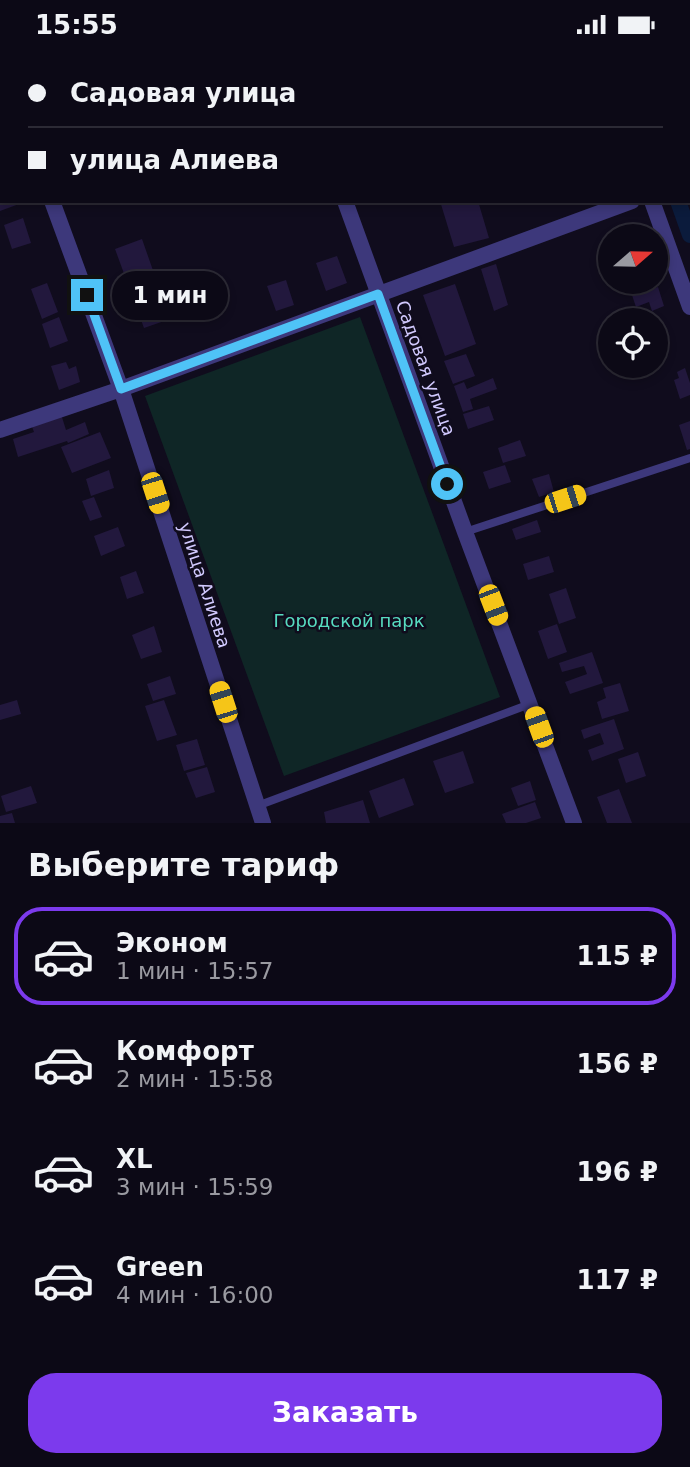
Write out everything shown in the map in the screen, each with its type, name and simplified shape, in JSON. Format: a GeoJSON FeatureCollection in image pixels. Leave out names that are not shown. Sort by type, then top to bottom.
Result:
{"type":"FeatureCollection","features":[{"type":"Feature","properties":{"kind":"street","name":"улица Алиева"},"geometry":{"type":"LineString","coordinates":[[53,203],[121,389],[263,823]]}},
{"type":"Feature","properties":{"kind":"street","name":"Садовая улица"},"geometry":{"type":"LineString","coordinates":[[346,203],[574,823]]}},
{"type":"Feature","properties":{"kind":"street"},"geometry":{"type":"LineString","coordinates":[[0,430],[121,389],[627,203]]}},
{"type":"Feature","properties":{"kind":"street"},"geometry":{"type":"LineString","coordinates":[[653,203],[690,307]]}},
{"type":"Feature","properties":{"kind":"lane"},"geometry":{"type":"LineString","coordinates":[[465,531],[690,458]]}},
{"type":"Feature","properties":{"kind":"lane"},"geometry":{"type":"LineString","coordinates":[[257,806],[530,704]]}},
{"type":"Feature","properties":{"kind":"green space","name":"Городской парк"},"geometry":{"type":"Polygon","coordinates":[[[360,317],[500,697],[284,776],[145,396],[360,317]]]}},
{"type":"Feature","properties":{"kind":"building"},"geometry":{"type":"Polygon","coordinates":[[[0,203],[19,203],[19,204],[0,211],[0,203]]]}},
{"type":"Feature","properties":{"kind":"building"},"geometry":{"type":"Polygon","coordinates":[[[441,203],[479,203],[489,238],[454,247],[441,203]]]}},
{"type":"Feature","properties":{"kind":"building"},"geometry":{"type":"Polygon","coordinates":[[[23,218],[31,243],[12,249],[4,225],[23,218]]]}},
{"type":"Feature","properties":{"kind":"building"},"geometry":{"type":"Polygon","coordinates":[[[142,239],[170,319],[144,328],[115,249],[142,239]]]}},
{"type":"Feature","properties":{"kind":"building"},"geometry":{"type":"Polygon","coordinates":[[[337,256],[347,283],[326,291],[316,263],[337,256]]]}},
{"type":"Feature","properties":{"kind":"building"},"geometry":{"type":"Polygon","coordinates":[[[496,264],[508,305],[494,311],[481,269],[496,264]]]}},
{"type":"Feature","properties":{"kind":"building"},"geometry":{"type":"Polygon","coordinates":[[[286,280],[294,305],[276,311],[267,286],[286,280]]]}},
{"type":"Feature","properties":{"kind":"building"},"geometry":{"type":"Polygon","coordinates":[[[47,283],[58,312],[42,319],[31,289],[47,283]]]}},
{"type":"Feature","properties":{"kind":"building"},"geometry":{"type":"Polygon","coordinates":[[[455,284],[476,344],[445,356],[423,295],[455,284]]]}},
{"type":"Feature","properties":{"kind":"building"},"geometry":{"type":"Polygon","coordinates":[[[660,294],[664,306],[651,308],[649,302],[636,307],[632,295],[660,294]]]}},
{"type":"Feature","properties":{"kind":"building"},"geometry":{"type":"Polygon","coordinates":[[[59,317],[68,341],[50,348],[42,324],[59,317]]]}},
{"type":"Feature","properties":{"kind":"building"},"geometry":{"type":"Polygon","coordinates":[[[466,354],[475,376],[453,384],[444,361],[466,354]]]}},
{"type":"Feature","properties":{"kind":"building"},"geometry":{"type":"Polygon","coordinates":[[[66,362],[69,369],[76,366],[80,382],[59,390],[51,366],[66,362]]]}},
{"type":"Feature","properties":{"kind":"building"},"geometry":{"type":"Polygon","coordinates":[[[685,368],[690,383],[690,395],[680,399],[674,380],[679,378],[677,372],[685,368]]]}},
{"type":"Feature","properties":{"kind":"building"},"geometry":{"type":"Polygon","coordinates":[[[493,378],[497,389],[470,399],[473,409],[463,412],[454,386],[464,382],[467,389],[493,378]]]}},
{"type":"Feature","properties":{"kind":"building"},"geometry":{"type":"Polygon","coordinates":[[[489,406],[494,420],[468,429],[463,414],[489,406]]]}},
{"type":"Feature","properties":{"kind":"building"},"geometry":{"type":"Polygon","coordinates":[[[61,414],[66,430],[85,422],[89,434],[18,457],[13,439],[34,432],[31,424],[61,414]]]}},
{"type":"Feature","properties":{"kind":"building"},"geometry":{"type":"Polygon","coordinates":[[[690,421],[690,449],[687,450],[679,425],[690,421]]]}},
{"type":"Feature","properties":{"kind":"building"},"geometry":{"type":"Polygon","coordinates":[[[100,432],[111,458],[72,473],[61,447],[100,432]]]}},
{"type":"Feature","properties":{"kind":"building"},"geometry":{"type":"Polygon","coordinates":[[[520,440],[526,456],[503,463],[498,448],[520,440]]]}},
{"type":"Feature","properties":{"kind":"building"},"geometry":{"type":"Polygon","coordinates":[[[505,465],[511,482],[489,489],[483,472],[505,465]]]}},
{"type":"Feature","properties":{"kind":"building"},"geometry":{"type":"Polygon","coordinates":[[[109,470],[114,488],[91,496],[86,479],[109,470]]]}},
{"type":"Feature","properties":{"kind":"building"},"geometry":{"type":"Polygon","coordinates":[[[549,474],[554,492],[539,497],[532,479],[549,474]]]}},
{"type":"Feature","properties":{"kind":"building"},"geometry":{"type":"Polygon","coordinates":[[[94,497],[102,517],[90,521],[82,501],[94,497]]]}},
{"type":"Feature","properties":{"kind":"building"},"geometry":{"type":"Polygon","coordinates":[[[537,520],[541,532],[516,540],[512,529],[537,520]]]}},
{"type":"Feature","properties":{"kind":"building"},"geometry":{"type":"Polygon","coordinates":[[[118,527],[125,546],[101,556],[94,536],[118,527]]]}},
{"type":"Feature","properties":{"kind":"building"},"geometry":{"type":"Polygon","coordinates":[[[549,556],[554,572],[528,580],[523,564],[549,556]]]}},
{"type":"Feature","properties":{"kind":"building"},"geometry":{"type":"Polygon","coordinates":[[[136,571],[144,593],[127,599],[120,577],[136,571]]]}},
{"type":"Feature","properties":{"kind":"building"},"geometry":{"type":"Polygon","coordinates":[[[566,588],[576,618],[559,624],[549,594],[566,588]]]}},
{"type":"Feature","properties":{"kind":"building"},"geometry":{"type":"Polygon","coordinates":[[[557,624],[567,652],[548,659],[538,631],[557,624]]]}},
{"type":"Feature","properties":{"kind":"building"},"geometry":{"type":"Polygon","coordinates":[[[154,626],[162,652],[141,659],[132,635],[154,626]]]}},
{"type":"Feature","properties":{"kind":"building"},"geometry":{"type":"Polygon","coordinates":[[[592,652],[603,683],[570,694],[565,682],[587,674],[584,666],[562,672],[559,663],[592,652]]]}},
{"type":"Feature","properties":{"kind":"building"},"geometry":{"type":"Polygon","coordinates":[[[170,676],[176,694],[153,701],[147,684],[170,676]]]}},
{"type":"Feature","properties":{"kind":"building"},"geometry":{"type":"Polygon","coordinates":[[[620,683],[629,711],[602,719],[597,702],[606,698],[603,688],[620,683]]]}},
{"type":"Feature","properties":{"kind":"building"},"geometry":{"type":"Polygon","coordinates":[[[17,700],[21,714],[0,720],[0,705],[17,700]]]}},
{"type":"Feature","properties":{"kind":"building"},"geometry":{"type":"Polygon","coordinates":[[[164,700],[177,735],[157,741],[145,706],[164,700]]]}},
{"type":"Feature","properties":{"kind":"building"},"geometry":{"type":"Polygon","coordinates":[[[614,719],[624,749],[592,761],[588,750],[604,744],[600,733],[584,739],[581,730],[614,719]]]}},
{"type":"Feature","properties":{"kind":"building"},"geometry":{"type":"Polygon","coordinates":[[[197,739],[205,765],[184,771],[176,745],[197,739]]]}},
{"type":"Feature","properties":{"kind":"building"},"geometry":{"type":"Polygon","coordinates":[[[463,751],[474,783],[445,793],[433,761],[463,751]]]}},
{"type":"Feature","properties":{"kind":"building"},"geometry":{"type":"Polygon","coordinates":[[[638,752],[646,776],[626,783],[618,759],[638,752]]]}},
{"type":"Feature","properties":{"kind":"building"},"geometry":{"type":"Polygon","coordinates":[[[207,767],[215,792],[196,798],[186,773],[207,767]]]}},
{"type":"Feature","properties":{"kind":"building"},"geometry":{"type":"Polygon","coordinates":[[[404,778],[414,805],[379,818],[369,791],[404,778]]]}},
{"type":"Feature","properties":{"kind":"building"},"geometry":{"type":"Polygon","coordinates":[[[530,781],[536,800],[518,806],[511,788],[530,781]]]}},
{"type":"Feature","properties":{"kind":"building"},"geometry":{"type":"Polygon","coordinates":[[[31,786],[37,803],[6,812],[1,796],[31,786]]]}},
{"type":"Feature","properties":{"kind":"building"},"geometry":{"type":"Polygon","coordinates":[[[619,789],[632,823],[607,823],[597,797],[619,789]]]}},
{"type":"Feature","properties":{"kind":"building"},"geometry":{"type":"Polygon","coordinates":[[[363,800],[370,823],[326,823],[324,812],[363,800]]]}},
{"type":"Feature","properties":{"kind":"building"},"geometry":{"type":"Polygon","coordinates":[[[535,802],[541,818],[526,823],[506,823],[502,814],[535,802]]]}},
{"type":"Feature","properties":{"kind":"building"},"geometry":{"type":"Polygon","coordinates":[[[12,813],[15,823],[0,823],[0,816],[12,813]]]}},
{"type":"Feature","properties":{"kind":"waterway"},"geometry":{"type":"LineString","coordinates":[[679,203],[690,235]]}},
{"type":"Feature","properties":{"kind":"route"},"geometry":{"type":"LineString","coordinates":[[87,295],[121,389],[378,294],[447,484]]}}]}
